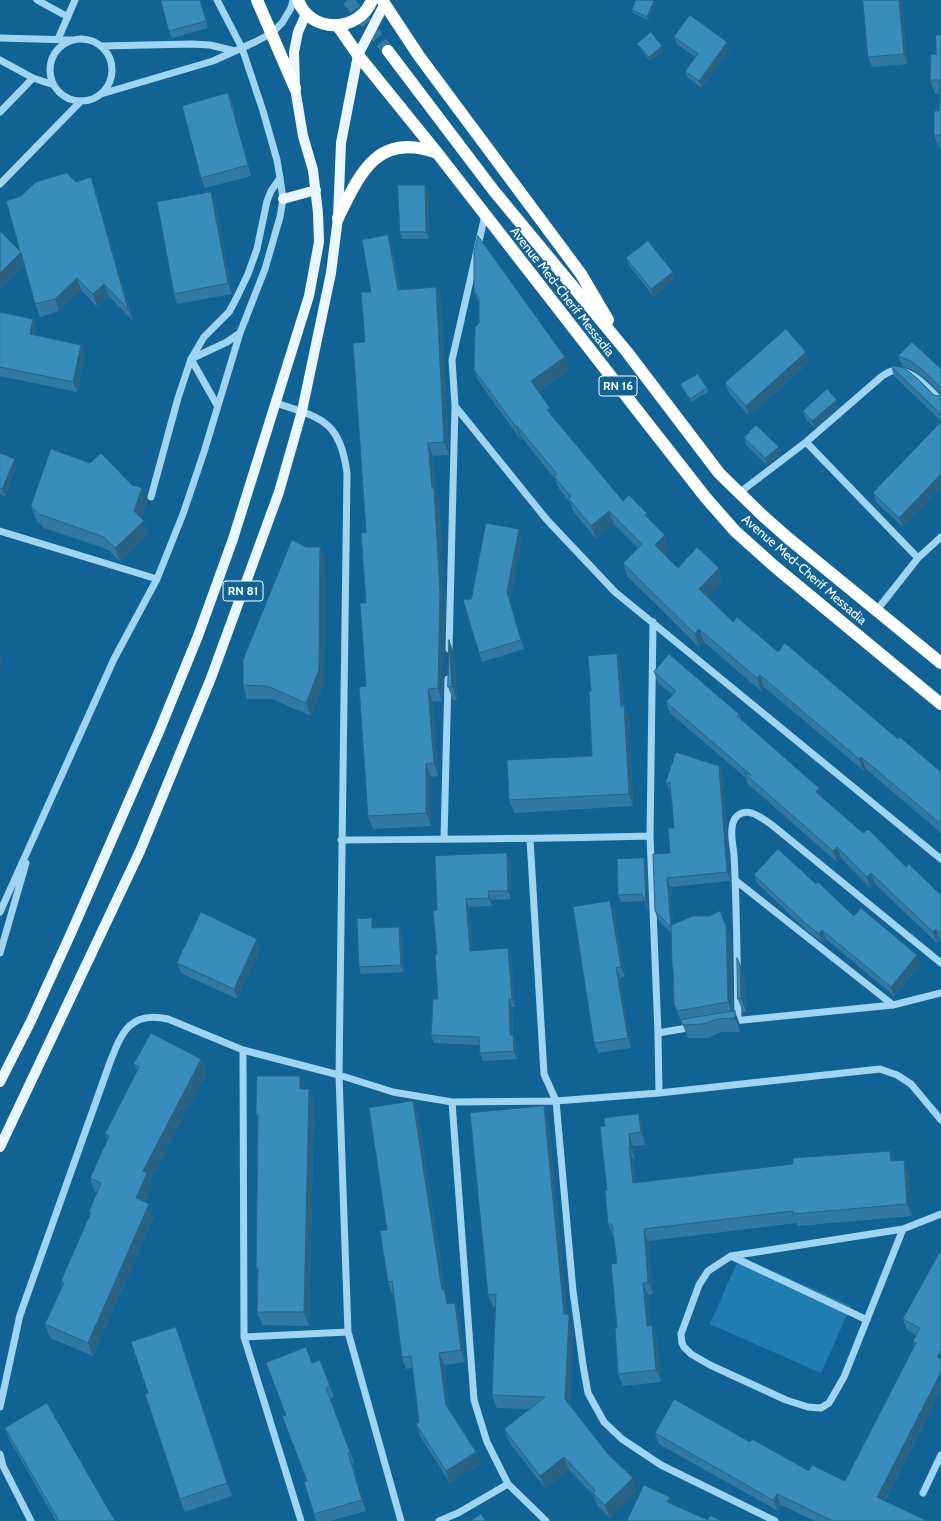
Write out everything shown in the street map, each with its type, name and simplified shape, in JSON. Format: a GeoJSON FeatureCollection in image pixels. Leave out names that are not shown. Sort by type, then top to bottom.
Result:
{"type":"FeatureCollection","features":[{"type":"Feature","properties":{"kind":"highway"},"geometry":{"type":"LineString","coordinates":[[257,0],[295,88]]}},
{"type":"Feature","properties":{"kind":"highway"},"geometry":{"type":"LineString","coordinates":[[298,0],[306,14],[315,21],[326,25],[338,26],[357,19],[364,13],[372,0]]}},
{"type":"Feature","properties":{"kind":"highway"},"geometry":{"type":"LineString","coordinates":[[383,2],[419,56],[581,274],[627,352]]}},
{"type":"Feature","properties":{"kind":"highway","name":"Avenue Med-Cherif Messadia"},"geometry":{"type":"LineString","coordinates":[[338,26],[358,55],[438,154],[653,431],[706,498],[735,531],[774,566],[941,704]]}},
{"type":"Feature","properties":{"kind":"highway","name":"RN 16"},"geometry":{"type":"LineString","coordinates":[[388,51],[494,192],[627,352]]}},
{"type":"Feature","properties":{"kind":"highway"},"geometry":{"type":"LineString","coordinates":[[338,218],[354,184],[365,169],[375,159],[388,151],[406,146],[423,148],[438,154]]}},
{"type":"Feature","properties":{"kind":"highway","name":"Avenue Med-Cherif Messadia"},"geometry":{"type":"LineString","coordinates":[[627,352],[719,473],[739,493],[788,538],[941,663]]}},
{"type":"Feature","properties":{"kind":"main road","name":"RN 81"},"geometry":{"type":"LineString","coordinates":[[0,1147],[140,851],[211,678],[279,492],[302,411],[330,273],[338,218],[341,143],[358,55],[383,2]]}},
{"type":"Feature","properties":{"kind":"main road","name":"RN 81"},"geometry":{"type":"LineString","coordinates":[[0,1082],[31,1021],[72,931],[164,720],[198,636],[230,547],[309,296],[319,242],[316,190],[313,170],[303,136],[295,88],[294,52],[298,32],[306,14]]}},
{"type":"Feature","properties":{"kind":"main road"},"geometry":{"type":"LineString","coordinates":[[282,199],[316,190]]}},
{"type":"Feature","properties":{"kind":"street"},"geometry":{"type":"LineString","coordinates":[[37,0],[68,17]]}},
{"type":"Feature","properties":{"kind":"street"},"geometry":{"type":"LineString","coordinates":[[58,39],[75,0]]}},
{"type":"Feature","properties":{"kind":"street"},"geometry":{"type":"LineString","coordinates":[[0,912],[114,660],[157,579],[183,514],[204,452],[240,333],[275,239],[282,199],[277,160],[263,111],[239,49],[217,0]]}},
{"type":"Feature","properties":{"kind":"street"},"geometry":{"type":"LineString","coordinates":[[101,94],[213,61],[272,33],[287,16],[294,0]]}},
{"type":"Feature","properties":{"kind":"street"},"geometry":{"type":"LineString","coordinates":[[0,38],[71,40],[82,38],[93,40],[102,46],[109,54],[113,65],[112,76],[108,86],[101,94],[92,100],[81,101],[65,97],[60,94],[51,77],[50,68],[56,50],[71,40]]}},
{"type":"Feature","properties":{"kind":"street"},"geometry":{"type":"LineString","coordinates":[[102,46],[192,44],[239,49]]}},
{"type":"Feature","properties":{"kind":"street"},"geometry":{"type":"LineString","coordinates":[[0,60],[33,78],[54,85]]}},
{"type":"Feature","properties":{"kind":"street"},"geometry":{"type":"LineString","coordinates":[[0,112],[33,78]]}},
{"type":"Feature","properties":{"kind":"street"},"geometry":{"type":"LineString","coordinates":[[0,184],[81,101]]}},
{"type":"Feature","properties":{"kind":"street"},"geometry":{"type":"LineString","coordinates":[[151,497],[178,398],[191,359],[204,337],[229,312],[237,297],[257,250],[267,201],[271,191],[280,178]]}},
{"type":"Feature","properties":{"kind":"street"},"geometry":{"type":"LineString","coordinates":[[449,658],[455,406],[452,360],[485,215]]}},
{"type":"Feature","properties":{"kind":"street"},"geometry":{"type":"LineString","coordinates":[[191,359],[227,342],[240,333]]}},
{"type":"Feature","properties":{"kind":"street"},"geometry":{"type":"LineString","coordinates":[[191,359],[217,405]]}},
{"type":"Feature","properties":{"kind":"street"},"geometry":{"type":"LineString","coordinates":[[739,493],[806,442],[881,377],[892,371],[909,373],[918,379],[941,401]]}},
{"type":"Feature","properties":{"kind":"street"},"geometry":{"type":"LineString","coordinates":[[276,403],[316,417],[330,427],[339,438],[344,454],[347,473],[339,1075],[348,1332],[401,1521]]}},
{"type":"Feature","properties":{"kind":"street"},"geometry":{"type":"LineString","coordinates":[[455,406],[547,520],[615,592],[941,859]]}},
{"type":"Feature","properties":{"kind":"street"},"geometry":{"type":"LineString","coordinates":[[806,442],[918,558]]}},
{"type":"Feature","properties":{"kind":"street"},"geometry":{"type":"LineString","coordinates":[[0,531],[157,579]]}},
{"type":"Feature","properties":{"kind":"street"},"geometry":{"type":"LineString","coordinates":[[877,610],[918,558],[941,537]]}},
{"type":"Feature","properties":{"kind":"street"},"geometry":{"type":"LineString","coordinates":[[653,622],[650,836],[658,1033],[658,1094]]}},
{"type":"Feature","properties":{"kind":"street"},"geometry":{"type":"LineString","coordinates":[[444,838],[448,673]]}},
{"type":"Feature","properties":{"kind":"street"},"geometry":{"type":"LineString","coordinates":[[738,1020],[735,880],[732,831],[733,821],[737,816],[745,812],[753,813],[791,839],[941,963]]}},
{"type":"Feature","properties":{"kind":"street"},"geometry":{"type":"LineString","coordinates":[[341,840],[444,838],[530,839],[650,836]]}},
{"type":"Feature","properties":{"kind":"street"},"geometry":{"type":"LineString","coordinates":[[0,953],[33,839]]}},
{"type":"Feature","properties":{"kind":"street"},"geometry":{"type":"LineString","coordinates":[[530,839],[544,1074],[556,1101],[573,1290],[588,1393],[604,1422],[622,1439],[661,1465],[775,1521]]}},
{"type":"Feature","properties":{"kind":"street"},"geometry":{"type":"LineString","coordinates":[[735,880],[893,1005]]}},
{"type":"Feature","properties":{"kind":"street"},"geometry":{"type":"LineString","coordinates":[[723,1023],[738,1020],[893,1005],[941,994]]}},
{"type":"Feature","properties":{"kind":"street"},"geometry":{"type":"LineString","coordinates":[[0,1407],[20,1315],[119,1038],[129,1025],[142,1019],[159,1017],[168,1019],[243,1050],[339,1075],[392,1092],[452,1102],[556,1101],[658,1094],[880,1069],[897,1074],[911,1084],[941,1120]]}},
{"type":"Feature","properties":{"kind":"street"},"geometry":{"type":"LineString","coordinates":[[658,1033],[701,1026]]}},
{"type":"Feature","properties":{"kind":"street"},"geometry":{"type":"LineString","coordinates":[[243,1050],[244,1337],[301,1521]]}},
{"type":"Feature","properties":{"kind":"street"},"geometry":{"type":"LineString","coordinates":[[452,1102],[474,1400],[487,1442],[508,1484],[546,1521]]}},
{"type":"Feature","properties":{"kind":"street"},"geometry":{"type":"LineString","coordinates":[[903,1229],[844,1377],[829,1403],[821,1408],[808,1408],[786,1400],[710,1365],[691,1354],[684,1347],[681,1334],[699,1285],[708,1271],[731,1256],[903,1229],[941,1214]]}},
{"type":"Feature","properties":{"kind":"street"},"geometry":{"type":"LineString","coordinates":[[731,1256],[867,1320]]}},
{"type":"Feature","properties":{"kind":"street"},"geometry":{"type":"LineString","coordinates":[[244,1337],[348,1332]]}},
{"type":"Feature","properties":{"kind":"street"},"geometry":{"type":"LineString","coordinates":[[0,1454],[3,1466],[31,1521]]}},
{"type":"Feature","properties":{"kind":"street"},"geometry":{"type":"LineString","coordinates":[[923,1493],[941,1454]]}},
{"type":"Feature","properties":{"kind":"street"},"geometry":{"type":"LineString","coordinates":[[439,1521],[458,1513],[508,1484]]}},
{"type":"Feature","properties":{"kind":"shaded area"},"geometry":{"type":"Polygon","coordinates":[[[740,1256],[851,1306],[821,1373],[710,1324],[740,1256]]]}},
{"type":"Feature","properties":{"kind":"building"},"geometry":{"type":"Polygon","coordinates":[[[161,0],[200,0],[206,21],[169,31],[161,0]]]}},
{"type":"Feature","properties":{"kind":"building"},"geometry":{"type":"Polygon","coordinates":[[[636,0],[654,1],[647,17],[632,10],[636,0]]]}},
{"type":"Feature","properties":{"kind":"building"},"geometry":{"type":"Polygon","coordinates":[[[863,0],[899,0],[904,54],[868,57],[863,0]]]}},
{"type":"Feature","properties":{"kind":"building"},"geometry":{"type":"Polygon","coordinates":[[[690,15],[727,42],[699,81],[685,71],[698,54],[674,37],[690,15]]]}},
{"type":"Feature","properties":{"kind":"building"},"geometry":{"type":"Polygon","coordinates":[[[651,32],[662,46],[649,57],[637,44],[651,32]]]}},
{"type":"Feature","properties":{"kind":"building"},"geometry":{"type":"Polygon","coordinates":[[[936,35],[941,35],[941,135],[934,135],[934,111],[939,111],[940,80],[930,80],[931,54],[936,55],[936,35]]]}},
{"type":"Feature","properties":{"kind":"building"},"geometry":{"type":"Polygon","coordinates":[[[228,93],[248,165],[201,178],[182,106],[228,93]]]}},
{"type":"Feature","properties":{"kind":"building"},"geometry":{"type":"Polygon","coordinates":[[[67,173],[76,182],[91,177],[128,309],[104,284],[93,294],[77,278],[55,299],[35,304],[21,252],[0,273],[0,231],[20,251],[6,201],[21,196],[36,182],[67,173]]]}},
{"type":"Feature","properties":{"kind":"building"},"geometry":{"type":"Polygon","coordinates":[[[398,185],[425,185],[426,232],[400,232],[398,185]]]}},
{"type":"Feature","properties":{"kind":"building"},"geometry":{"type":"Polygon","coordinates":[[[211,192],[228,283],[174,294],[157,202],[211,192]]]}},
{"type":"Feature","properties":{"kind":"building"},"geometry":{"type":"Polygon","coordinates":[[[388,235],[398,290],[436,287],[444,442],[428,443],[432,488],[434,488],[440,592],[438,688],[428,689],[434,763],[426,764],[426,813],[368,816],[359,687],[366,686],[360,603],[366,603],[361,533],[366,532],[353,343],[365,342],[361,292],[371,292],[362,240],[388,235]]]}},
{"type":"Feature","properties":{"kind":"building"},"geometry":{"type":"Polygon","coordinates":[[[478,236],[565,357],[531,381],[550,408],[547,410],[623,501],[629,495],[647,513],[645,515],[665,535],[655,545],[678,568],[697,547],[719,568],[699,589],[733,622],[737,617],[778,652],[785,643],[898,739],[900,737],[941,772],[941,824],[861,757],[859,759],[760,675],[757,678],[699,629],[695,634],[623,563],[642,544],[609,511],[591,526],[568,498],[571,497],[554,476],[557,474],[517,426],[516,427],[474,370],[475,327],[479,323],[479,298],[474,291],[474,252],[478,236]]]}},
{"type":"Feature","properties":{"kind":"building"},"geometry":{"type":"Polygon","coordinates":[[[648,241],[673,272],[651,289],[626,258],[648,241]]]}},
{"type":"Feature","properties":{"kind":"building"},"geometry":{"type":"Polygon","coordinates":[[[0,312],[33,319],[30,334],[81,345],[73,382],[0,367],[0,312]]]}},
{"type":"Feature","properties":{"kind":"building"},"geometry":{"type":"Polygon","coordinates":[[[786,329],[806,352],[746,406],[725,383],[786,329]]]}},
{"type":"Feature","properties":{"kind":"building"},"geometry":{"type":"Polygon","coordinates":[[[912,342],[941,369],[941,388],[911,361],[898,356],[912,342]]]}},
{"type":"Feature","properties":{"kind":"building"},"geometry":{"type":"Polygon","coordinates":[[[891,366],[901,367],[907,370],[934,395],[941,395],[941,414],[891,366]]]}},
{"type":"Feature","properties":{"kind":"building"},"geometry":{"type":"Polygon","coordinates":[[[698,374],[707,388],[690,399],[680,384],[698,374]]]}},
{"type":"Feature","properties":{"kind":"building"},"geometry":{"type":"Polygon","coordinates":[[[827,389],[837,400],[812,421],[803,411],[827,389]]]}},
{"type":"Feature","properties":{"kind":"building"},"geometry":{"type":"Polygon","coordinates":[[[941,422],[941,474],[899,518],[873,493],[941,422]]]}},
{"type":"Feature","properties":{"kind":"building"},"geometry":{"type":"Polygon","coordinates":[[[756,425],[779,447],[765,458],[744,438],[756,425]]]}},
{"type":"Feature","properties":{"kind":"building"},"geometry":{"type":"Polygon","coordinates":[[[51,449],[90,463],[101,453],[132,485],[142,488],[134,511],[144,521],[115,548],[104,537],[39,514],[31,506],[51,449]]]}},
{"type":"Feature","properties":{"kind":"building"},"geometry":{"type":"Polygon","coordinates":[[[0,453],[15,459],[2,489],[0,488],[0,453]]]}},
{"type":"Feature","properties":{"kind":"building"},"geometry":{"type":"Polygon","coordinates":[[[486,523],[519,529],[507,592],[521,640],[479,653],[463,600],[471,599],[486,523]]]}},
{"type":"Feature","properties":{"kind":"building"},"geometry":{"type":"Polygon","coordinates":[[[292,540],[306,547],[320,547],[319,670],[306,703],[267,686],[243,685],[243,660],[292,540]]]}},
{"type":"Feature","properties":{"kind":"building"},"geometry":{"type":"Polygon","coordinates":[[[449,640],[452,686],[448,687],[449,640]]]}},
{"type":"Feature","properties":{"kind":"building"},"geometry":{"type":"Polygon","coordinates":[[[617,654],[621,707],[624,704],[629,794],[509,800],[507,760],[592,756],[589,691],[591,691],[588,656],[617,654]]]}},
{"type":"Feature","properties":{"kind":"building"},"geometry":{"type":"Polygon","coordinates":[[[669,654],[739,714],[737,716],[819,788],[816,792],[863,833],[868,829],[906,867],[909,864],[941,895],[941,934],[936,929],[933,932],[871,873],[867,877],[837,847],[833,851],[744,773],[751,775],[666,702],[676,691],[654,672],[669,654]]]}},
{"type":"Feature","properties":{"kind":"building"},"geometry":{"type":"Polygon","coordinates":[[[676,752],[719,766],[727,872],[667,878],[671,927],[655,911],[653,854],[670,853],[668,828],[674,828],[670,783],[666,782],[676,752]]]}},
{"type":"Feature","properties":{"kind":"building"},"geometry":{"type":"Polygon","coordinates":[[[778,849],[816,884],[818,882],[854,916],[861,908],[917,955],[891,987],[822,930],[819,934],[803,921],[754,875],[778,849]]]}},
{"type":"Feature","properties":{"kind":"building"},"geometry":{"type":"Polygon","coordinates":[[[507,853],[508,891],[488,891],[489,898],[466,899],[470,951],[508,948],[512,999],[509,999],[510,1035],[513,1035],[514,1051],[480,1053],[479,1037],[431,1035],[433,999],[438,999],[435,954],[437,954],[433,911],[437,910],[435,856],[507,853]]]}},
{"type":"Feature","properties":{"kind":"building"},"geometry":{"type":"Polygon","coordinates":[[[644,858],[646,905],[642,894],[618,895],[617,859],[644,858]]]}},
{"type":"Feature","properties":{"kind":"building"},"geometry":{"type":"Polygon","coordinates":[[[610,901],[621,967],[616,968],[628,1038],[594,1043],[573,907],[610,901]]]}},
{"type":"Feature","properties":{"kind":"building"},"geometry":{"type":"Polygon","coordinates":[[[720,911],[726,926],[728,1002],[677,1011],[674,1004],[671,925],[693,916],[709,916],[720,911]]]}},
{"type":"Feature","properties":{"kind":"building"},"geometry":{"type":"Polygon","coordinates":[[[201,912],[257,939],[234,989],[177,963],[201,912]]]}},
{"type":"Feature","properties":{"kind":"building"},"geometry":{"type":"Polygon","coordinates":[[[372,918],[372,928],[399,927],[401,965],[359,967],[357,919],[372,918]]]}},
{"type":"Feature","properties":{"kind":"building"},"geometry":{"type":"Polygon","coordinates":[[[737,958],[740,965],[741,998],[738,999],[737,958]]]}},
{"type":"Feature","properties":{"kind":"building"},"geometry":{"type":"Polygon","coordinates":[[[735,1011],[735,1018],[717,1019],[703,1024],[683,1025],[681,1020],[735,1011]]]}},
{"type":"Feature","properties":{"kind":"building"},"geometry":{"type":"Polygon","coordinates":[[[151,1033],[201,1059],[143,1171],[147,1173],[136,1198],[149,1204],[88,1343],[45,1324],[64,1283],[61,1281],[91,1212],[89,1211],[101,1183],[90,1178],[109,1136],[105,1134],[139,1067],[134,1064],[151,1033]]]}},
{"type":"Feature","properties":{"kind":"building"},"geometry":{"type":"Polygon","coordinates":[[[257,1076],[300,1076],[300,1089],[309,1089],[304,1312],[257,1312],[257,1076]]]}},
{"type":"Feature","properties":{"kind":"building"},"geometry":{"type":"Polygon","coordinates":[[[413,1101],[442,1290],[444,1289],[447,1304],[455,1303],[461,1350],[439,1353],[446,1405],[476,1452],[446,1471],[416,1424],[419,1422],[411,1356],[402,1357],[392,1281],[388,1282],[380,1231],[387,1230],[369,1108],[413,1101]]]}},
{"type":"Feature","properties":{"kind":"building"},"geometry":{"type":"Polygon","coordinates":[[[544,1106],[564,1314],[568,1314],[569,1318],[565,1399],[607,1453],[633,1478],[605,1505],[593,1493],[595,1490],[564,1457],[540,1476],[504,1429],[545,1397],[492,1395],[496,1294],[488,1295],[470,1113],[544,1106]]]}},
{"type":"Feature","properties":{"kind":"building"},"geometry":{"type":"Polygon","coordinates":[[[639,1114],[641,1132],[629,1134],[633,1183],[793,1164],[793,1158],[890,1151],[891,1161],[904,1160],[907,1204],[793,1214],[793,1211],[644,1229],[648,1282],[643,1283],[647,1326],[652,1325],[656,1370],[618,1374],[615,1328],[617,1328],[611,1264],[617,1263],[612,1224],[608,1224],[605,1190],[607,1190],[600,1127],[605,1126],[604,1118],[639,1114]]]}},
{"type":"Feature","properties":{"kind":"building"},"geometry":{"type":"Polygon","coordinates":[[[941,1250],[941,1350],[937,1357],[941,1359],[941,1372],[877,1497],[927,1521],[833,1521],[777,1494],[773,1500],[655,1433],[674,1399],[750,1442],[752,1439],[809,1471],[812,1465],[845,1481],[916,1343],[913,1341],[920,1328],[903,1319],[941,1250]]]}},
{"type":"Feature","properties":{"kind":"building"},"geometry":{"type":"Polygon","coordinates":[[[176,1327],[227,1483],[180,1499],[145,1394],[148,1393],[131,1342],[176,1327]]]}},
{"type":"Feature","properties":{"kind":"building"},"geometry":{"type":"Polygon","coordinates":[[[306,1347],[312,1363],[320,1360],[330,1386],[326,1388],[350,1452],[348,1453],[362,1500],[314,1514],[304,1482],[307,1481],[282,1416],[286,1415],[266,1363],[306,1347]]]}},
{"type":"Feature","properties":{"kind":"building"},"geometry":{"type":"Polygon","coordinates":[[[47,1403],[115,1521],[59,1521],[5,1428],[47,1403]]]}},
{"type":"Feature","properties":{"kind":"building"},"geometry":{"type":"Polygon","coordinates":[[[644,1485],[670,1497],[667,1502],[708,1520],[710,1515],[721,1521],[627,1521],[644,1485]]]}},
{"type":"Feature","properties":{"kind":"building"},"geometry":{"type":"Polygon","coordinates":[[[481,1514],[486,1521],[471,1521],[481,1514]]]}},
{"type":"Feature","properties":{"kind":"tunnel"},"geometry":{"type":"LineString","coordinates":[[348,0],[388,51]]}}]}
